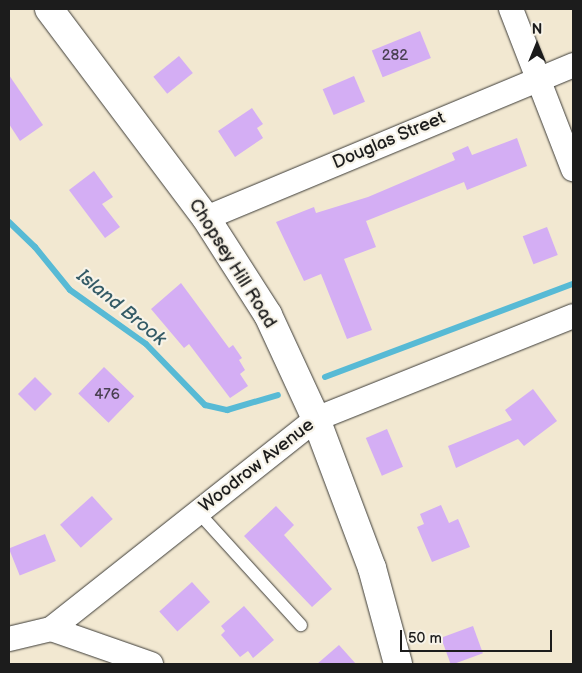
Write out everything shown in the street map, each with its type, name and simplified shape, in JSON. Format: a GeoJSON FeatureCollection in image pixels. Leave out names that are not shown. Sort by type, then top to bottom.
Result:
{"type":"FeatureCollection","features":[{"type":"Feature","properties":{"kind":"street","name":"Chopsey Hill Road"},"geometry":{"type":"LineString","coordinates":[[49,9],[206,218],[268,315],[316,419],[372,568],[398,664]]}},
{"type":"Feature","properties":{"kind":"street"},"geometry":{"type":"LineString","coordinates":[[512,9],[573,169]]}},
{"type":"Feature","properties":{"kind":"street","name":"Douglas Street"},"geometry":{"type":"LineString","coordinates":[[206,218],[573,65]]}},
{"type":"Feature","properties":{"kind":"street","name":"Woodrow Avenue"},"geometry":{"type":"LineString","coordinates":[[51,629],[316,419],[573,316]]}},
{"type":"Feature","properties":{"kind":"street"},"geometry":{"type":"LineString","coordinates":[[9,639],[51,629],[151,664]]}},
{"type":"Feature","properties":{"kind":"lane"},"geometry":{"type":"LineString","coordinates":[[198,512],[300,625]]}},
{"type":"Feature","properties":{"kind":"building"},"geometry":{"type":"Polygon","coordinates":[[[420,31],[431,58],[383,77],[372,50],[420,31]]]}},
{"type":"Feature","properties":{"kind":"building"},"geometry":{"type":"Polygon","coordinates":[[[179,56],[193,73],[167,94],[153,77],[179,56]]]}},
{"type":"Feature","properties":{"kind":"building"},"geometry":{"type":"Polygon","coordinates":[[[9,75],[43,125],[20,141],[9,124],[9,75]]]}},
{"type":"Feature","properties":{"kind":"building"},"geometry":{"type":"Polygon","coordinates":[[[354,76],[365,102],[334,115],[323,89],[354,76]]]}},
{"type":"Feature","properties":{"kind":"building"},"geometry":{"type":"Polygon","coordinates":[[[252,108],[263,124],[257,128],[263,138],[235,157],[218,131],[252,108]]]}},
{"type":"Feature","properties":{"kind":"building"},"geometry":{"type":"Polygon","coordinates":[[[517,138],[527,166],[467,190],[464,182],[366,221],[376,247],[344,259],[372,330],[347,339],[321,274],[304,281],[276,222],[314,207],[316,213],[368,197],[455,160],[452,153],[468,146],[472,155],[517,138]]]}},
{"type":"Feature","properties":{"kind":"building"},"geometry":{"type":"Polygon","coordinates":[[[94,171],[113,197],[102,204],[120,227],[105,238],[69,190],[94,171]]]}},
{"type":"Feature","properties":{"kind":"building"},"geometry":{"type":"Polygon","coordinates":[[[547,227],[558,255],[533,264],[523,236],[547,227]]]}},
{"type":"Feature","properties":{"kind":"building"},"geometry":{"type":"Polygon","coordinates":[[[181,283],[229,348],[233,345],[242,358],[239,360],[245,370],[240,374],[248,386],[230,398],[189,344],[184,348],[151,309],[181,283]]]}},
{"type":"Feature","properties":{"kind":"building"},"geometry":{"type":"Polygon","coordinates":[[[104,367],[134,396],[109,423],[78,394],[104,367]]]}},
{"type":"Feature","properties":{"kind":"building"},"geometry":{"type":"Polygon","coordinates":[[[35,377],[52,394],[35,411],[18,394],[35,377]]]}},
{"type":"Feature","properties":{"kind":"building"},"geometry":{"type":"Polygon","coordinates":[[[533,389],[557,421],[524,446],[518,439],[456,468],[448,446],[512,420],[505,410],[533,389]]]}},
{"type":"Feature","properties":{"kind":"building"},"geometry":{"type":"Polygon","coordinates":[[[387,429],[403,467],[382,476],[366,438],[387,429]]]}},
{"type":"Feature","properties":{"kind":"building"},"geometry":{"type":"Polygon","coordinates":[[[92,496],[113,519],[81,548],[60,525],[92,496]]]}},
{"type":"Feature","properties":{"kind":"building"},"geometry":{"type":"Polygon","coordinates":[[[441,505],[449,523],[458,519],[470,547],[432,562],[417,527],[424,524],[420,514],[441,505]]]}},
{"type":"Feature","properties":{"kind":"building"},"geometry":{"type":"Polygon","coordinates":[[[276,506],[294,525],[284,535],[332,589],[312,607],[244,536],[276,506]]]}},
{"type":"Feature","properties":{"kind":"building"},"geometry":{"type":"Polygon","coordinates":[[[45,534],[56,561],[20,575],[9,549],[45,534]]]}},
{"type":"Feature","properties":{"kind":"building"},"geometry":{"type":"Polygon","coordinates":[[[192,582],[210,602],[177,632],[159,611],[192,582]]]}},
{"type":"Feature","properties":{"kind":"building"},"geometry":{"type":"Polygon","coordinates":[[[244,606],[274,640],[253,658],[248,651],[240,657],[221,635],[225,631],[221,626],[244,606]]]}},
{"type":"Feature","properties":{"kind":"building"},"geometry":{"type":"Polygon","coordinates":[[[473,626],[483,653],[451,664],[441,638],[473,626]]]}},
{"type":"Feature","properties":{"kind":"building"},"geometry":{"type":"Polygon","coordinates":[[[339,645],[356,664],[317,664],[339,645]]]}},
{"type":"Feature","properties":{"kind":"waterway","name":"Island Brook"},"geometry":{"type":"LineString","coordinates":[[9,222],[35,247],[70,290],[146,344],[205,405],[227,410],[278,395]]}},
{"type":"Feature","properties":{"kind":"waterway","name":"Island Brook"},"geometry":{"type":"LineString","coordinates":[[325,377],[573,284]]}}]}
